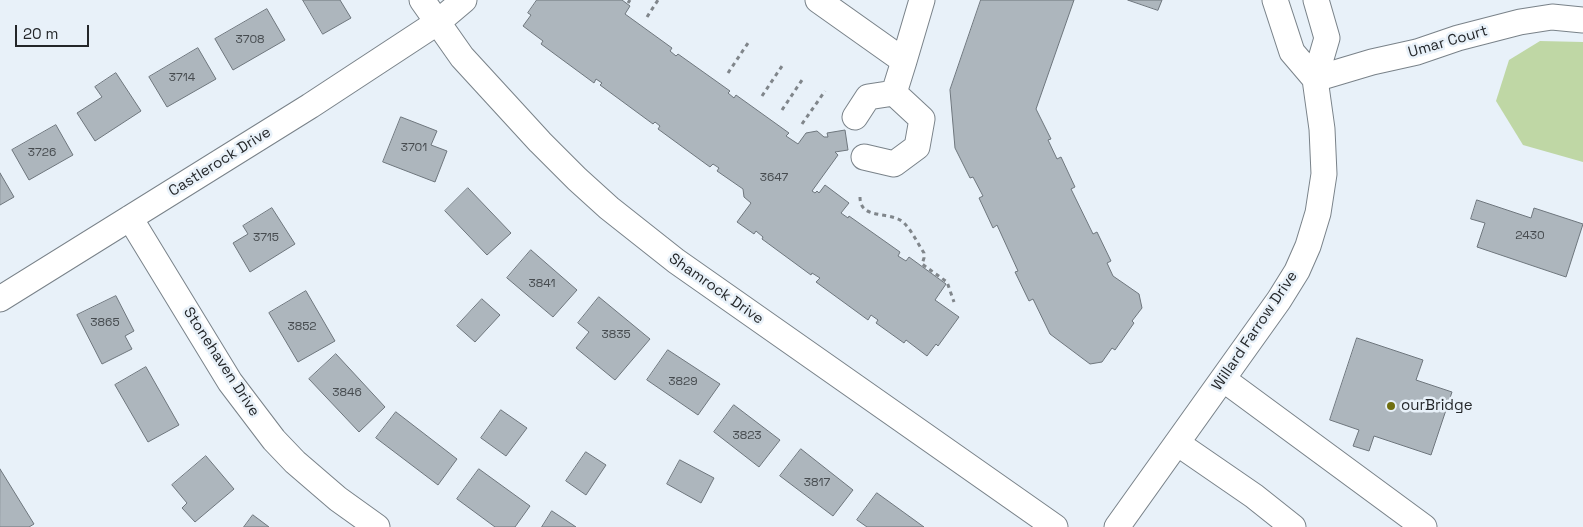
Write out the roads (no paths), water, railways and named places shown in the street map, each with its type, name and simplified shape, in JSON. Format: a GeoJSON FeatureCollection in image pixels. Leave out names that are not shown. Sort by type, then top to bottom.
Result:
{"type":"FeatureCollection","features":[{"type":"Feature","properties":{"kind":"street","name":"Shamrock Drive"},"geometry":{"type":"LineString","coordinates":[[422,0],[462,57],[534,135],[577,179],[609,208],[684,266],[1055,527]]}},
{"type":"Feature","properties":{"kind":"street","name":"Castlerock Drive"},"geometry":{"type":"LineString","coordinates":[[0,299],[310,106],[438,22],[464,0]]}},
{"type":"Feature","properties":{"kind":"street"},"geometry":{"type":"LineString","coordinates":[[818,0],[904,61]]}},
{"type":"Feature","properties":{"kind":"street"},"geometry":{"type":"LineString","coordinates":[[894,93],[922,0]]}},
{"type":"Feature","properties":{"kind":"street"},"geometry":{"type":"LineString","coordinates":[[1275,0],[1292,52],[1315,80]]}},
{"type":"Feature","properties":{"kind":"street","name":"Willard Farrow Drive"},"geometry":{"type":"LineString","coordinates":[[1117,527],[1279,300],[1297,271],[1308,246],[1318,214],[1324,174],[1322,129],[1315,80],[1327,38],[1316,0]]}},
{"type":"Feature","properties":{"kind":"street","name":"Umar Court"},"geometry":{"type":"LineString","coordinates":[[1315,80],[1372,62],[1417,52],[1458,38],[1520,22],[1552,18],[1583,20]]}},
{"type":"Feature","properties":{"kind":"street"},"geometry":{"type":"LineString","coordinates":[[855,117],[868,97],[894,93]]}},
{"type":"Feature","properties":{"kind":"street"},"geometry":{"type":"LineString","coordinates":[[864,157],[894,164],[918,147],[922,119],[894,93]]}},
{"type":"Feature","properties":{"kind":"street","name":"Stonehaven Drive"},"geometry":{"type":"LineString","coordinates":[[130,218],[230,382],[274,440],[302,468],[338,499],[376,527]]}},
{"type":"Feature","properties":{"kind":"street"},"geometry":{"type":"LineString","coordinates":[[1223,379],[1424,527]]}},
{"type":"Feature","properties":{"kind":"street"},"geometry":{"type":"LineString","coordinates":[[1177,443],[1254,496],[1293,527]]}},
{"type":"Feature","properties":{"kind":"place","name":"ourBridge"},"geometry":{"type":"Point","coordinates":[1391,406]}}]}
